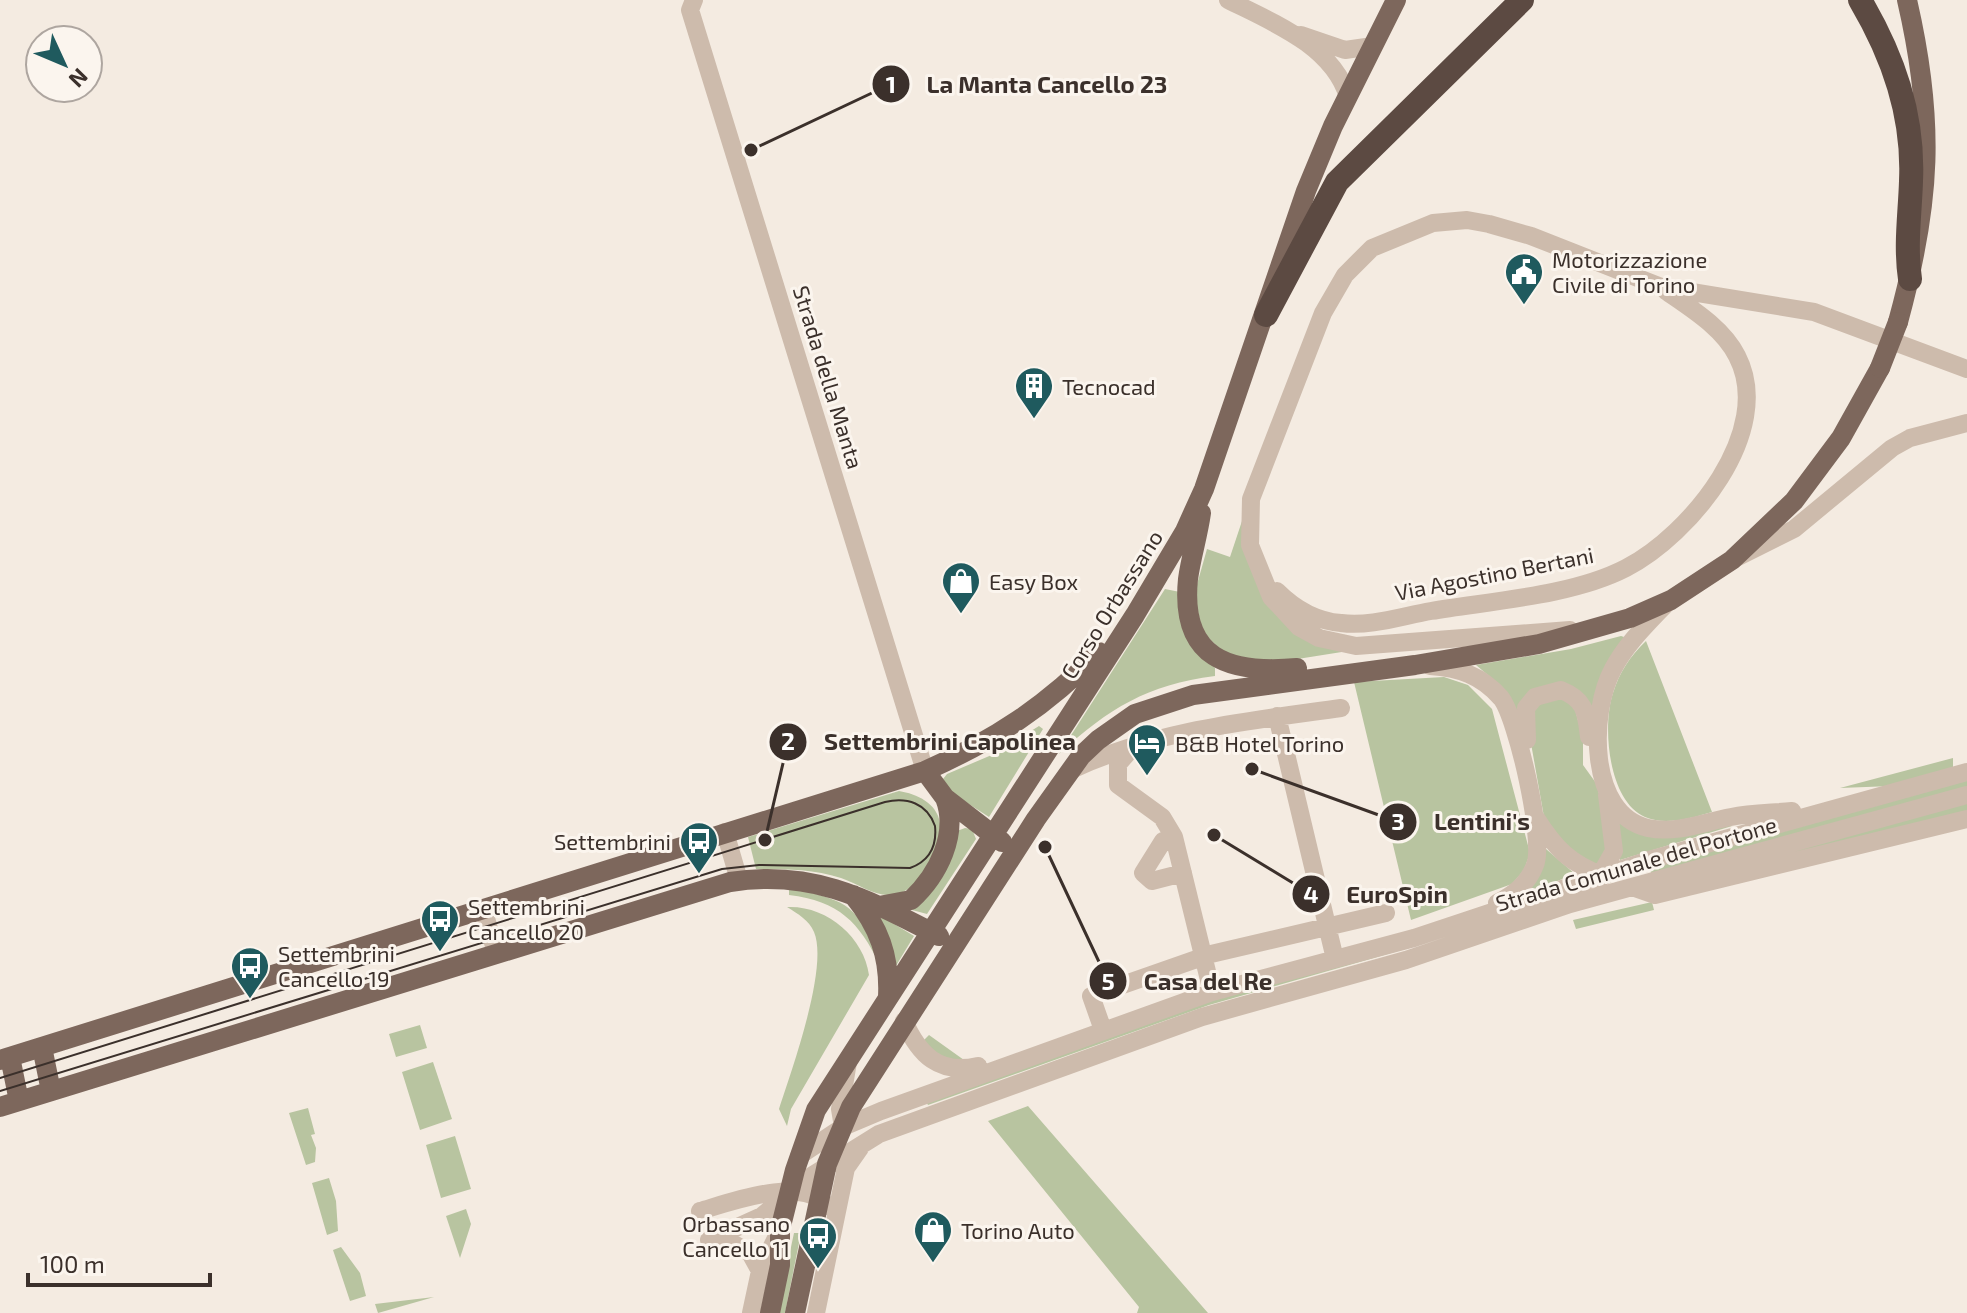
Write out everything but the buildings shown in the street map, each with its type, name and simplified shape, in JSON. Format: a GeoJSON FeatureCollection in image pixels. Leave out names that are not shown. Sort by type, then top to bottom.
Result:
{"type":"FeatureCollection","features":[{"type":"Feature","properties":{"kind":"highway"},"geometry":{"type":"LineString","coordinates":[[1266,315],[1337,182],[1522,0]]}},
{"type":"Feature","properties":{"kind":"highway"},"geometry":{"type":"LineString","coordinates":[[1860,0],[1894,67],[1907,118],[1912,179],[1906,247],[1910,279]]}},
{"type":"Feature","properties":{"kind":"main road","name":"Corso Orbassano"},"geometry":{"type":"LineString","coordinates":[[770,1313],[780,1265],[780,1230],[788,1193],[816,1110],[1135,615],[1185,531],[1204,489],[1266,315],[1306,191],[1396,0]]}},
{"type":"Feature","properties":{"kind":"main road"},"geometry":{"type":"LineString","coordinates":[[1204,489],[1187,595],[1195,636],[1218,660],[1235,668],[1271,670],[1539,644],[1600,628],[1671,600],[1732,560],[1794,501],[1816,475],[1847,428],[1880,368],[1898,322],[1923,211],[1928,156],[1920,56],[1907,0]]}},
{"type":"Feature","properties":{"kind":"main road"},"geometry":{"type":"LineString","coordinates":[[953,944],[850,892],[811,881],[763,877],[739,880],[10,1104],[5,1059],[925,771],[1004,733],[1026,718],[1073,679],[1135,615]]}},
{"type":"Feature","properties":{"kind":"main road"},"geometry":{"type":"LineString","coordinates":[[795,1313],[827,1164],[843,1127],[904,1021],[998,876],[1071,770],[1116,724],[1159,703],[1193,695],[1415,665],[1491,649]]}},
{"type":"Feature","properties":{"kind":"main road"},"geometry":{"type":"LineString","coordinates":[[925,771],[945,798],[1000,840],[1005,854],[998,876]]}},
{"type":"Feature","properties":{"kind":"main road"},"geometry":{"type":"LineString","coordinates":[[879,906],[911,900],[940,862],[950,823],[945,798]]}},
{"type":"Feature","properties":{"kind":"main road"},"geometry":{"type":"LineString","coordinates":[[850,892],[880,934],[889,973],[888,997]]}},
{"type":"Feature","properties":{"kind":"main road"},"geometry":{"type":"LineString","coordinates":[[42,1047],[51,1091]]}},
{"type":"Feature","properties":{"kind":"street","name":"Strada della Manta"},"geometry":{"type":"LineString","coordinates":[[694,0],[690,10],[925,771]]}},
{"type":"Feature","properties":{"kind":"street"},"geometry":{"type":"LineString","coordinates":[[1228,0],[1287,30],[1345,50],[1373,46]]}},
{"type":"Feature","properties":{"kind":"street"},"geometry":{"type":"LineString","coordinates":[[1287,30],[1335,69],[1348,97]]}},
{"type":"Feature","properties":{"kind":"street","name":"Via Agostino Bertani"},"geometry":{"type":"LineString","coordinates":[[1600,628],[1356,646],[1338,644],[1299,627],[1271,597],[1250,545],[1251,499],[1323,313],[1345,275],[1372,248],[1433,223],[1467,220],[1531,236],[1661,287],[1814,312],[1967,369]]}},
{"type":"Feature","properties":{"kind":"street","name":"Via Agostino Bertani"},"geometry":{"type":"LineString","coordinates":[[1262,574],[1289,602],[1305,612],[1332,622],[1360,624],[1571,586],[1631,566],[1672,532],[1711,490],[1739,444],[1746,420],[1746,378],[1727,340],[1661,287]]}},
{"type":"Feature","properties":{"kind":"street"},"geometry":{"type":"LineString","coordinates":[[1732,560],[1767,546],[1794,529],[1892,448],[1931,432],[1967,423]]}},
{"type":"Feature","properties":{"kind":"street"},"geometry":{"type":"LineString","coordinates":[[1600,774],[1598,729],[1605,687],[1624,652],[1671,600]]}},
{"type":"Feature","properties":{"kind":"street"},"geometry":{"type":"LineString","coordinates":[[1415,665],[1467,672],[1503,700],[1510,713],[1536,818],[1539,851],[1528,879],[1513,894],[1461,923]]}},
{"type":"Feature","properties":{"kind":"street"},"geometry":{"type":"LineString","coordinates":[[1529,791],[1532,762],[1524,717],[1535,697],[1561,690],[1582,703],[1587,712],[1591,754],[1607,795],[1614,851],[1602,876],[1570,904]]}},
{"type":"Feature","properties":{"kind":"street"},"geometry":{"type":"LineString","coordinates":[[1071,770],[1133,746],[1194,728],[1341,708]]}},
{"type":"Feature","properties":{"kind":"street"},"geometry":{"type":"LineString","coordinates":[[1277,716],[1335,959]]}},
{"type":"Feature","properties":{"kind":"street"},"geometry":{"type":"LineString","coordinates":[[1133,746],[1118,764],[1118,785],[1162,817],[1174,837],[1212,992]]}},
{"type":"Feature","properties":{"kind":"street","name":"Strada Comunale del Portone"},"geometry":{"type":"LineString","coordinates":[[799,1156],[843,1127],[1212,992],[1461,923],[1602,876],[1967,772]]}},
{"type":"Feature","properties":{"kind":"street"},"geometry":{"type":"LineString","coordinates":[[1607,795],[1636,823],[1660,829],[1683,829],[1732,817],[1839,806]]}},
{"type":"Feature","properties":{"kind":"street","name":"Strada Comunale del Portone"},"geometry":{"type":"LineString","coordinates":[[760,1271],[754,1257],[715,1238],[762,1216],[827,1164],[872,1138],[1202,1017],[1378,968],[1570,904],[1967,795]]}},
{"type":"Feature","properties":{"kind":"street"},"geometry":{"type":"LineString","coordinates":[[1536,818],[1561,854],[1573,864],[1632,887]]}},
{"type":"Feature","properties":{"kind":"street","name":"Strada Comunale del Portone"},"geometry":{"type":"LineString","coordinates":[[1632,887],[1655,895],[1967,819]]}},
{"type":"Feature","properties":{"kind":"street"},"geometry":{"type":"LineString","coordinates":[[725,832],[739,880]]}},
{"type":"Feature","properties":{"kind":"street"},"geometry":{"type":"LineString","coordinates":[[1174,837],[1163,841],[1143,873],[1152,881],[1183,873]]}},
{"type":"Feature","properties":{"kind":"street"},"geometry":{"type":"LineString","coordinates":[[483,908],[496,953]]}},
{"type":"Feature","properties":{"kind":"street"},"geometry":{"type":"LineString","coordinates":[[1103,1030],[1091,996],[1202,957],[1386,913]]}},
{"type":"Feature","properties":{"kind":"street"},"geometry":{"type":"LineString","coordinates":[[904,1021],[919,1049],[940,1066],[956,1070],[1004,1066]]}},
{"type":"Feature","properties":{"kind":"street"},"geometry":{"type":"LineString","coordinates":[[816,1313],[846,1168],[872,1138],[843,1127],[840,1109],[849,1058]]}},
{"type":"Feature","properties":{"kind":"street"},"geometry":{"type":"LineString","coordinates":[[700,1211],[770,1190],[820,1198],[829,1208],[835,1231]]}},
{"type":"Feature","properties":{"kind":"street","name":"Corso Orbassano"},"geometry":{"type":"LineString","coordinates":[[751,1313],[760,1271],[780,1230]]}},
{"type":"Feature","properties":{"kind":"green space"},"geometry":{"type":"Polygon","coordinates":[[[1243,518],[1253,572],[1271,603],[1348,651],[1285,661],[1232,660],[1203,633],[1194,595],[1207,549],[1230,557],[1243,518]]]}},
{"type":"Feature","properties":{"kind":"green space"},"geometry":{"type":"Polygon","coordinates":[[[1165,589],[1180,592],[1199,652],[1215,668],[1215,676],[1169,686],[1130,701],[1112,711],[1059,754],[1165,589]]]}},
{"type":"Feature","properties":{"kind":"green space"},"geometry":{"type":"Polygon","coordinates":[[[1624,637],[1593,711],[1566,689],[1518,714],[1502,687],[1476,665],[1571,649],[1624,637]]]}},
{"type":"Feature","properties":{"kind":"green space"},"geometry":{"type":"Polygon","coordinates":[[[1646,641],[1712,812],[1687,819],[1653,820],[1633,808],[1623,796],[1616,779],[1609,743],[1610,707],[1622,672],[1646,641]]]}},
{"type":"Feature","properties":{"kind":"green space"},"geometry":{"type":"Polygon","coordinates":[[[1444,677],[1468,685],[1492,709],[1530,853],[1524,870],[1512,884],[1411,920],[1354,682],[1444,677]]]}},
{"type":"Feature","properties":{"kind":"green space"},"geometry":{"type":"Polygon","coordinates":[[[1549,697],[1573,701],[1583,740],[1583,765],[1596,783],[1607,821],[1609,834],[1602,866],[1576,858],[1544,817],[1529,732],[1532,711],[1549,697]]]}},
{"type":"Feature","properties":{"kind":"green space"},"geometry":{"type":"Polygon","coordinates":[[[1039,726],[1043,729],[989,817],[947,790],[943,779],[947,774],[994,754],[1039,726]]]}},
{"type":"Feature","properties":{"kind":"green space"},"geometry":{"type":"Polygon","coordinates":[[[1953,758],[1953,768],[1892,786],[1840,788],[1953,758]]]}},
{"type":"Feature","properties":{"kind":"green space"},"geometry":{"type":"Polygon","coordinates":[[[1967,779],[1967,789],[1652,876],[1649,867],[1967,779]]]}},
{"type":"Feature","properties":{"kind":"green space"},"geometry":{"type":"Polygon","coordinates":[[[899,791],[925,801],[935,810],[940,823],[934,858],[919,880],[909,888],[888,895],[820,873],[756,869],[748,837],[899,791]]]}},
{"type":"Feature","properties":{"kind":"green space"},"geometry":{"type":"Polygon","coordinates":[[[1967,802],[1967,813],[1764,864],[1805,846],[1967,802]]]}},
{"type":"Feature","properties":{"kind":"green space"},"geometry":{"type":"Polygon","coordinates":[[[1619,823],[1732,826],[1620,860],[1619,823]]]}},
{"type":"Feature","properties":{"kind":"green space"},"geometry":{"type":"Polygon","coordinates":[[[972,829],[976,839],[927,914],[912,910],[957,831],[972,829]]]}},
{"type":"Feature","properties":{"kind":"green space"},"geometry":{"type":"Polygon","coordinates":[[[1546,849],[1575,874],[1527,893],[1546,849]]]}},
{"type":"Feature","properties":{"kind":"green space"},"geometry":{"type":"Polygon","coordinates":[[[789,887],[827,897],[850,909],[865,929],[880,965],[864,937],[845,916],[821,902],[789,895],[789,887]]]}},
{"type":"Feature","properties":{"kind":"green space"},"geometry":{"type":"Polygon","coordinates":[[[1652,902],[1654,910],[1576,929],[1573,920],[1652,902]]]}},
{"type":"Feature","properties":{"kind":"green space"},"geometry":{"type":"Polygon","coordinates":[[[787,907],[816,911],[841,926],[860,948],[869,975],[791,1109],[787,1126],[779,1109],[807,1020],[817,969],[817,948],[809,924],[787,907]]]}},
{"type":"Feature","properties":{"kind":"green space"},"geometry":{"type":"Polygon","coordinates":[[[876,913],[914,936],[894,969],[876,913]]]}},
{"type":"Feature","properties":{"kind":"green space"},"geometry":{"type":"Polygon","coordinates":[[[1430,942],[1209,1005],[928,1105],[925,1100],[1211,997],[1430,942]]]}},
{"type":"Feature","properties":{"kind":"green space"},"geometry":{"type":"Polygon","coordinates":[[[420,1025],[427,1048],[396,1057],[389,1034],[420,1025]]]}},
{"type":"Feature","properties":{"kind":"green space"},"geometry":{"type":"Polygon","coordinates":[[[929,1035],[971,1065],[958,1066],[921,1043],[929,1035]]]}},
{"type":"Feature","properties":{"kind":"green space"},"geometry":{"type":"Polygon","coordinates":[[[433,1062],[452,1119],[420,1130],[402,1072],[433,1062]]]}},
{"type":"Feature","properties":{"kind":"green space"},"geometry":{"type":"Polygon","coordinates":[[[1028,1106],[1208,1313],[1137,1313],[1139,1307],[988,1121],[1028,1106]]]}},
{"type":"Feature","properties":{"kind":"green space"},"geometry":{"type":"Polygon","coordinates":[[[308,1108],[316,1148],[315,1162],[306,1165],[289,1113],[308,1108]]]}},
{"type":"Feature","properties":{"kind":"green space"},"geometry":{"type":"Polygon","coordinates":[[[455,1136],[471,1189],[441,1198],[426,1145],[455,1136]]]}},
{"type":"Feature","properties":{"kind":"green space"},"geometry":{"type":"Polygon","coordinates":[[[329,1178],[336,1201],[338,1231],[327,1235],[312,1183],[329,1178]]]}},
{"type":"Feature","properties":{"kind":"green space"},"geometry":{"type":"Polygon","coordinates":[[[466,1209],[471,1224],[460,1258],[446,1216],[466,1209]]]}},
{"type":"Feature","properties":{"kind":"green space"},"geometry":{"type":"Polygon","coordinates":[[[794,1233],[801,1233],[785,1313],[777,1313],[794,1233]]]}},
{"type":"Feature","properties":{"kind":"green space"},"geometry":{"type":"Polygon","coordinates":[[[341,1247],[360,1273],[366,1296],[350,1301],[333,1250],[341,1247]]]}},
{"type":"Feature","properties":{"kind":"green space"},"geometry":{"type":"Polygon","coordinates":[[[434,1297],[378,1313],[375,1304],[434,1297]]]}},
{"type":"Feature","properties":{"kind":"tram line"},"geometry":{"type":"LineString","coordinates":[[0,1078],[885,802],[901,800],[915,804],[927,812],[935,826],[935,840],[930,852],[910,868],[759,865],[722,869],[0,1091]]}},
{"type":"Feature","properties":{"kind":"place","name":"La Manta Cancello 23"},"geometry":{"type":"Point","coordinates":[751,150]}},
{"type":"Feature","properties":{"kind":"place","name":"Motorizzazione Civile di Torino"},"geometry":{"type":"Point","coordinates":[1524,306]}},
{"type":"Feature","properties":{"kind":"place","name":"Tecnocad"},"geometry":{"type":"Point","coordinates":[1034,420]}},
{"type":"Feature","properties":{"kind":"place","name":"Easy Box"},"geometry":{"type":"Point","coordinates":[961,615]}},
{"type":"Feature","properties":{"kind":"place","name":"Lentini's"},"geometry":{"type":"Point","coordinates":[1252,769]}},
{"type":"Feature","properties":{"kind":"place","name":"B&B Hotel Torino"},"geometry":{"type":"Point","coordinates":[1147,777]}},
{"type":"Feature","properties":{"kind":"place","name":"EuroSpin"},"geometry":{"type":"Point","coordinates":[1214,835]}},
{"type":"Feature","properties":{"kind":"place","name":"Settembrini Capolinea"},"geometry":{"type":"Point","coordinates":[765,840]}},
{"type":"Feature","properties":{"kind":"place","name":"Casa del Re"},"geometry":{"type":"Point","coordinates":[1045,847]}},
{"type":"Feature","properties":{"kind":"place","name":"Settembrini"},"geometry":{"type":"Point","coordinates":[699,875]}},
{"type":"Feature","properties":{"kind":"place","name":"Settembrini Cancello 20"},"geometry":{"type":"Point","coordinates":[440,953]}},
{"type":"Feature","properties":{"kind":"place","name":"Settembrini Cancello 19"},"geometry":{"type":"Point","coordinates":[250,1000]}},
{"type":"Feature","properties":{"kind":"place","name":"Torino Auto"},"geometry":{"type":"Point","coordinates":[933,1264]}},
{"type":"Feature","properties":{"kind":"place","name":"Orbassano Cancello 11"},"geometry":{"type":"Point","coordinates":[818,1270]}}]}
